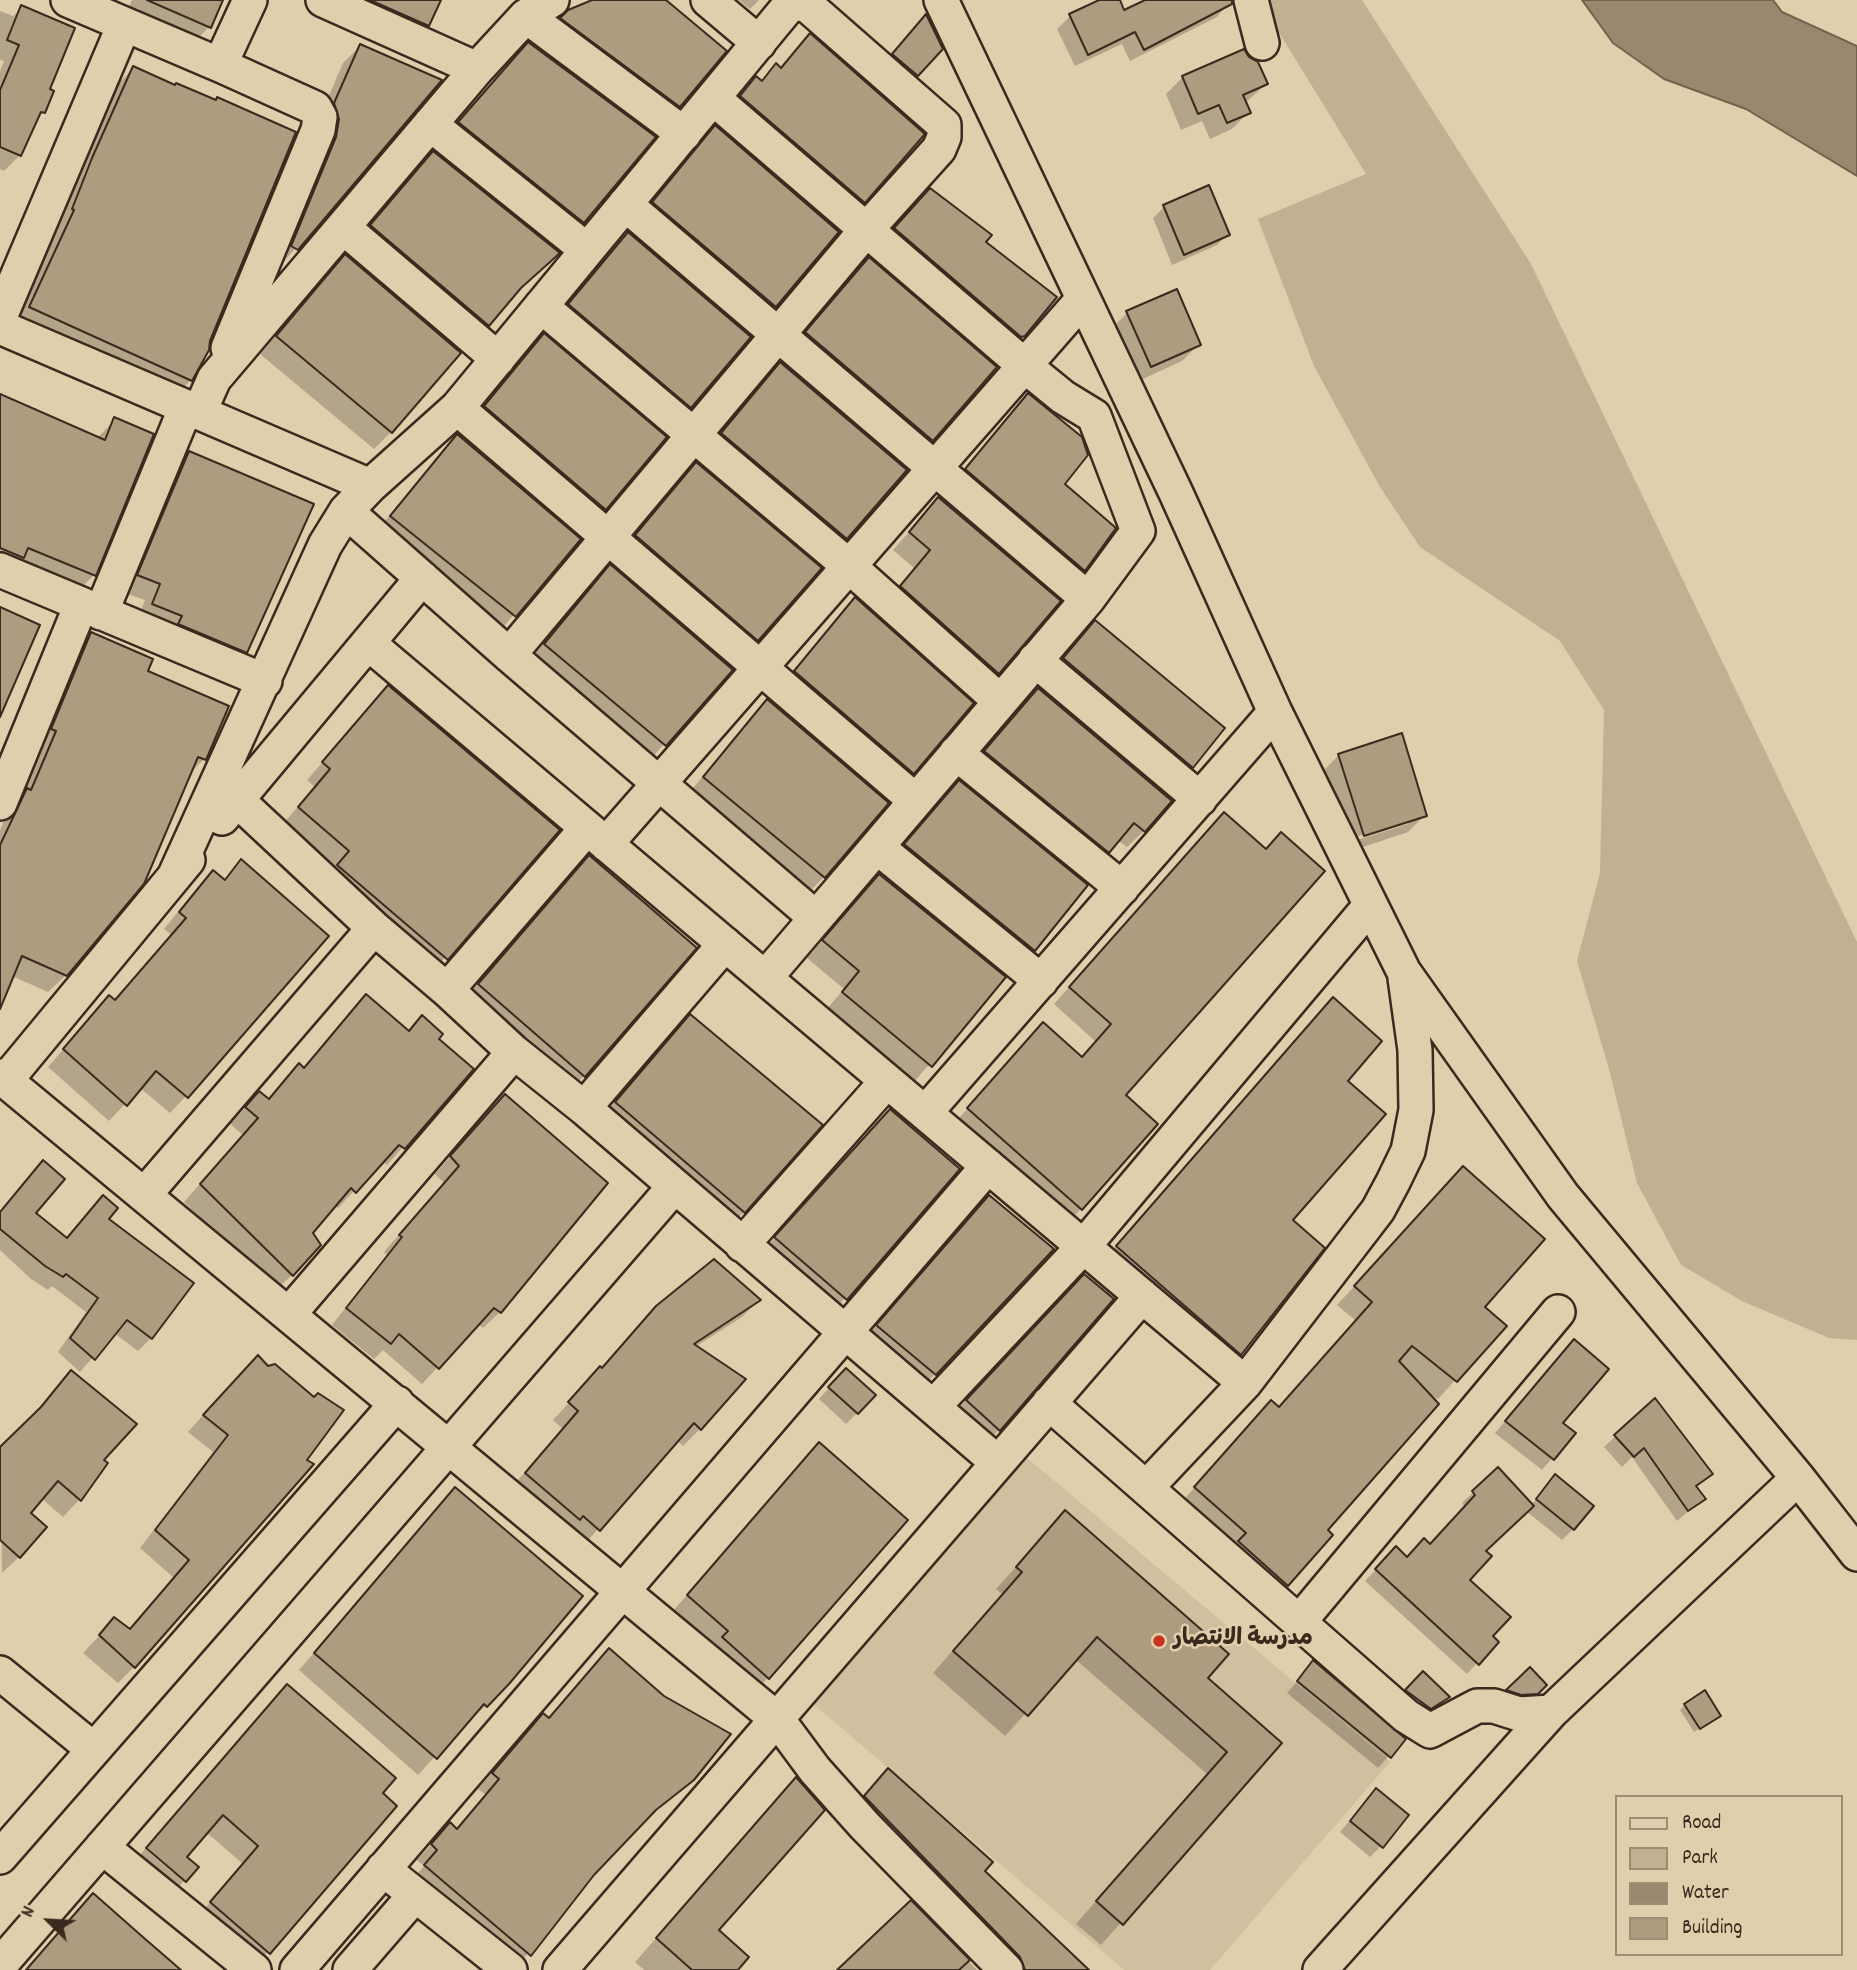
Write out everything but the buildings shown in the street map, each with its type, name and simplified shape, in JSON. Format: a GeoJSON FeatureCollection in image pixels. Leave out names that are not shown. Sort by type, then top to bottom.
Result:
{"type":"FeatureCollection","features":[{"type":"Feature","properties":{"kind":"street"},"geometry":{"type":"LineString","coordinates":[[68,0],[315,108],[320,117],[318,130],[214,379]]}},
{"type":"Feature","properties":{"kind":"street"},"geometry":{"type":"LineString","coordinates":[[220,65],[250,0]]}},
{"type":"Feature","properties":{"kind":"street"},"geometry":{"type":"LineString","coordinates":[[323,0],[477,69]]}},
{"type":"Feature","properties":{"kind":"street"},"geometry":{"type":"LineString","coordinates":[[708,0],[759,43]]}},
{"type":"Feature","properties":{"kind":"street"},"geometry":{"type":"LineString","coordinates":[[941,0],[1176,493],[1275,712],[1404,972],[1563,1196],[1798,1478],[1857,1554]]}},
{"type":"Feature","properties":{"kind":"street"},"geometry":{"type":"LineString","coordinates":[[1251,0],[1262,43]]}},
{"type":"Feature","properties":{"kind":"street"},"geometry":{"type":"LineString","coordinates":[[174,877],[325,545],[346,511],[457,408],[792,2],[808,6],[944,125],[939,149],[866,230],[695,437],[509,655]]}},
{"type":"Feature","properties":{"kind":"street"},"geometry":{"type":"LineString","coordinates":[[0,803],[91,609],[192,410],[214,379],[477,69],[539,8],[684,134]]}},
{"type":"Feature","properties":{"kind":"street"},"geometry":{"type":"LineString","coordinates":[[0,317],[124,25]]}},
{"type":"Feature","properties":{"kind":"street"},"geometry":{"type":"LineString","coordinates":[[713,98],[1025,366],[1063,397],[1094,416],[1138,531],[1088,598],[765,978]]}},
{"type":"Feature","properties":{"kind":"street"},"geometry":{"type":"LineString","coordinates":[[430,124],[587,250]]}},
{"type":"Feature","properties":{"kind":"street"},"geometry":{"type":"LineString","coordinates":[[625,204],[1088,598]]}},
{"type":"Feature","properties":{"kind":"street"},"geometry":{"type":"LineString","coordinates":[[344,228],[498,359]]}},
{"type":"Feature","properties":{"kind":"street"},"geometry":{"type":"LineString","coordinates":[[447,990],[597,836],[659,783],[1082,300]]}},
{"type":"Feature","properties":{"kind":"street"},"geometry":{"type":"LineString","coordinates":[[541,306],[849,567],[1000,701]]}},
{"type":"Feature","properties":{"kind":"street"},"geometry":{"type":"LineString","coordinates":[[0,327],[370,486]]}},
{"type":"Feature","properties":{"kind":"street"},"geometry":{"type":"LineString","coordinates":[[457,408],[916,801]]}},
{"type":"Feature","properties":{"kind":"street"},"geometry":{"type":"LineString","coordinates":[[346,511],[509,655],[815,917]]}},
{"type":"Feature","properties":{"kind":"street"},"geometry":{"type":"LineString","coordinates":[[0,570],[265,681]]}},
{"type":"Feature","properties":{"kind":"street"},"geometry":{"type":"LineString","coordinates":[[422,578],[174,877],[3,1077],[778,1720],[815,1770],[865,1826],[1006,1970]]}},
{"type":"Feature","properties":{"kind":"street"},"geometry":{"type":"LineString","coordinates":[[368,643],[1245,1383]]}},
{"type":"Feature","properties":{"kind":"street"},"geometry":{"type":"LineString","coordinates":[[1035,660],[1200,799]]}},
{"type":"Feature","properties":{"kind":"street"},"geometry":{"type":"LineString","coordinates":[[925,1113],[1275,712]]}},
{"type":"Feature","properties":{"kind":"street"},"geometry":{"type":"LineString","coordinates":[[956,753],[1122,888]]}},
{"type":"Feature","properties":{"kind":"street"},"geometry":{"type":"LineString","coordinates":[[237,800],[374,929],[447,990],[514,1052],[584,1108],[998,1462]]}},
{"type":"Feature","properties":{"kind":"street"},"geometry":{"type":"LineString","coordinates":[[877,847],[1041,981]]}},
{"type":"Feature","properties":{"kind":"street"},"geometry":{"type":"LineString","coordinates":[[933,1407],[1083,1247],[1369,906]]}},
{"type":"Feature","properties":{"kind":"street"},"geometry":{"type":"LineString","coordinates":[[145,1194],[374,929]]}},
{"type":"Feature","properties":{"kind":"street"},"geometry":{"type":"LineString","coordinates":[[584,1108],[725,944]]}},
{"type":"Feature","properties":{"kind":"street"},"geometry":{"type":"LineString","coordinates":[[1146,1488],[1245,1383],[1378,1210],[1408,1151],[1416,1110],[1415,1050],[1404,972]]}},
{"type":"Feature","properties":{"kind":"street"},"geometry":{"type":"LineString","coordinates":[[289,1314],[514,1052]]}},
{"type":"Feature","properties":{"kind":"street"},"geometry":{"type":"LineString","coordinates":[[742,1245],[887,1081]]}},
{"type":"Feature","properties":{"kind":"street"},"geometry":{"type":"LineString","coordinates":[[297,1970],[988,1166]]}},
{"type":"Feature","properties":{"kind":"street"},"geometry":{"type":"LineString","coordinates":[[0,1965],[674,1187]]}},
{"type":"Feature","properties":{"kind":"street"},"geometry":{"type":"LineString","coordinates":[[560,1970],[1142,1296]]}},
{"type":"Feature","properties":{"kind":"street"},"geometry":{"type":"LineString","coordinates":[[1299,1622],[1558,1312]]}},
{"type":"Feature","properties":{"kind":"street"},"geometry":{"type":"LineString","coordinates":[[0,1857],[397,1403]]}},
{"type":"Feature","properties":{"kind":"street"},"geometry":{"type":"LineString","coordinates":[[1049,1403],[1406,1716],[1430,1731],[1477,1706],[1493,1706],[1519,1714],[1551,1712]]}},
{"type":"Feature","properties":{"kind":"street"},"geometry":{"type":"LineString","coordinates":[[1320,1970],[1551,1712],[1798,1478]]}},
{"type":"Feature","properties":{"kind":"street"},"geometry":{"type":"LineString","coordinates":[[0,1673],[93,1749]]}},
{"type":"Feature","properties":{"kind":"street"},"geometry":{"type":"LineString","coordinates":[[102,1847],[254,1970]]}},
{"type":"Feature","properties":{"kind":"street"},"geometry":{"type":"LineString","coordinates":[[383,1869],[510,1970]]}},
{"type":"Feature","properties":{"kind":"street"},"geometry":{"type":"LineString","coordinates":[[350,1970],[415,1895]]}},
{"type":"Feature","properties":{"kind":"shaded area"},"geometry":{"type":"Polygon","coordinates":[[[1027,1458],[1390,1762],[1210,1970],[1124,1970],[811,1702],[1027,1458]]]}},
{"type":"Feature","properties":{"kind":"green space"},"geometry":{"type":"Polygon","coordinates":[[[1259,0],[1362,0],[1531,264],[1857,942],[1857,1340],[1829,1338],[1742,1301],[1681,1265],[1637,1183],[1609,1069],[1577,961],[1600,873],[1604,710],[1560,641],[1420,547],[1380,487],[1314,366],[1258,219],[1366,174],[1259,0]]]}},
{"type":"Feature","properties":{"kind":"water"},"geometry":{"type":"Polygon","coordinates":[[[1582,0],[1773,0],[1782,12],[1857,46],[1857,176],[1746,109],[1664,79],[1613,43],[1582,0]]]}},
{"type":"Feature","properties":{"kind":"place","name":"مدرسة الانتصار"},"geometry":{"type":"Point","coordinates":[1159,1641]}}]}
